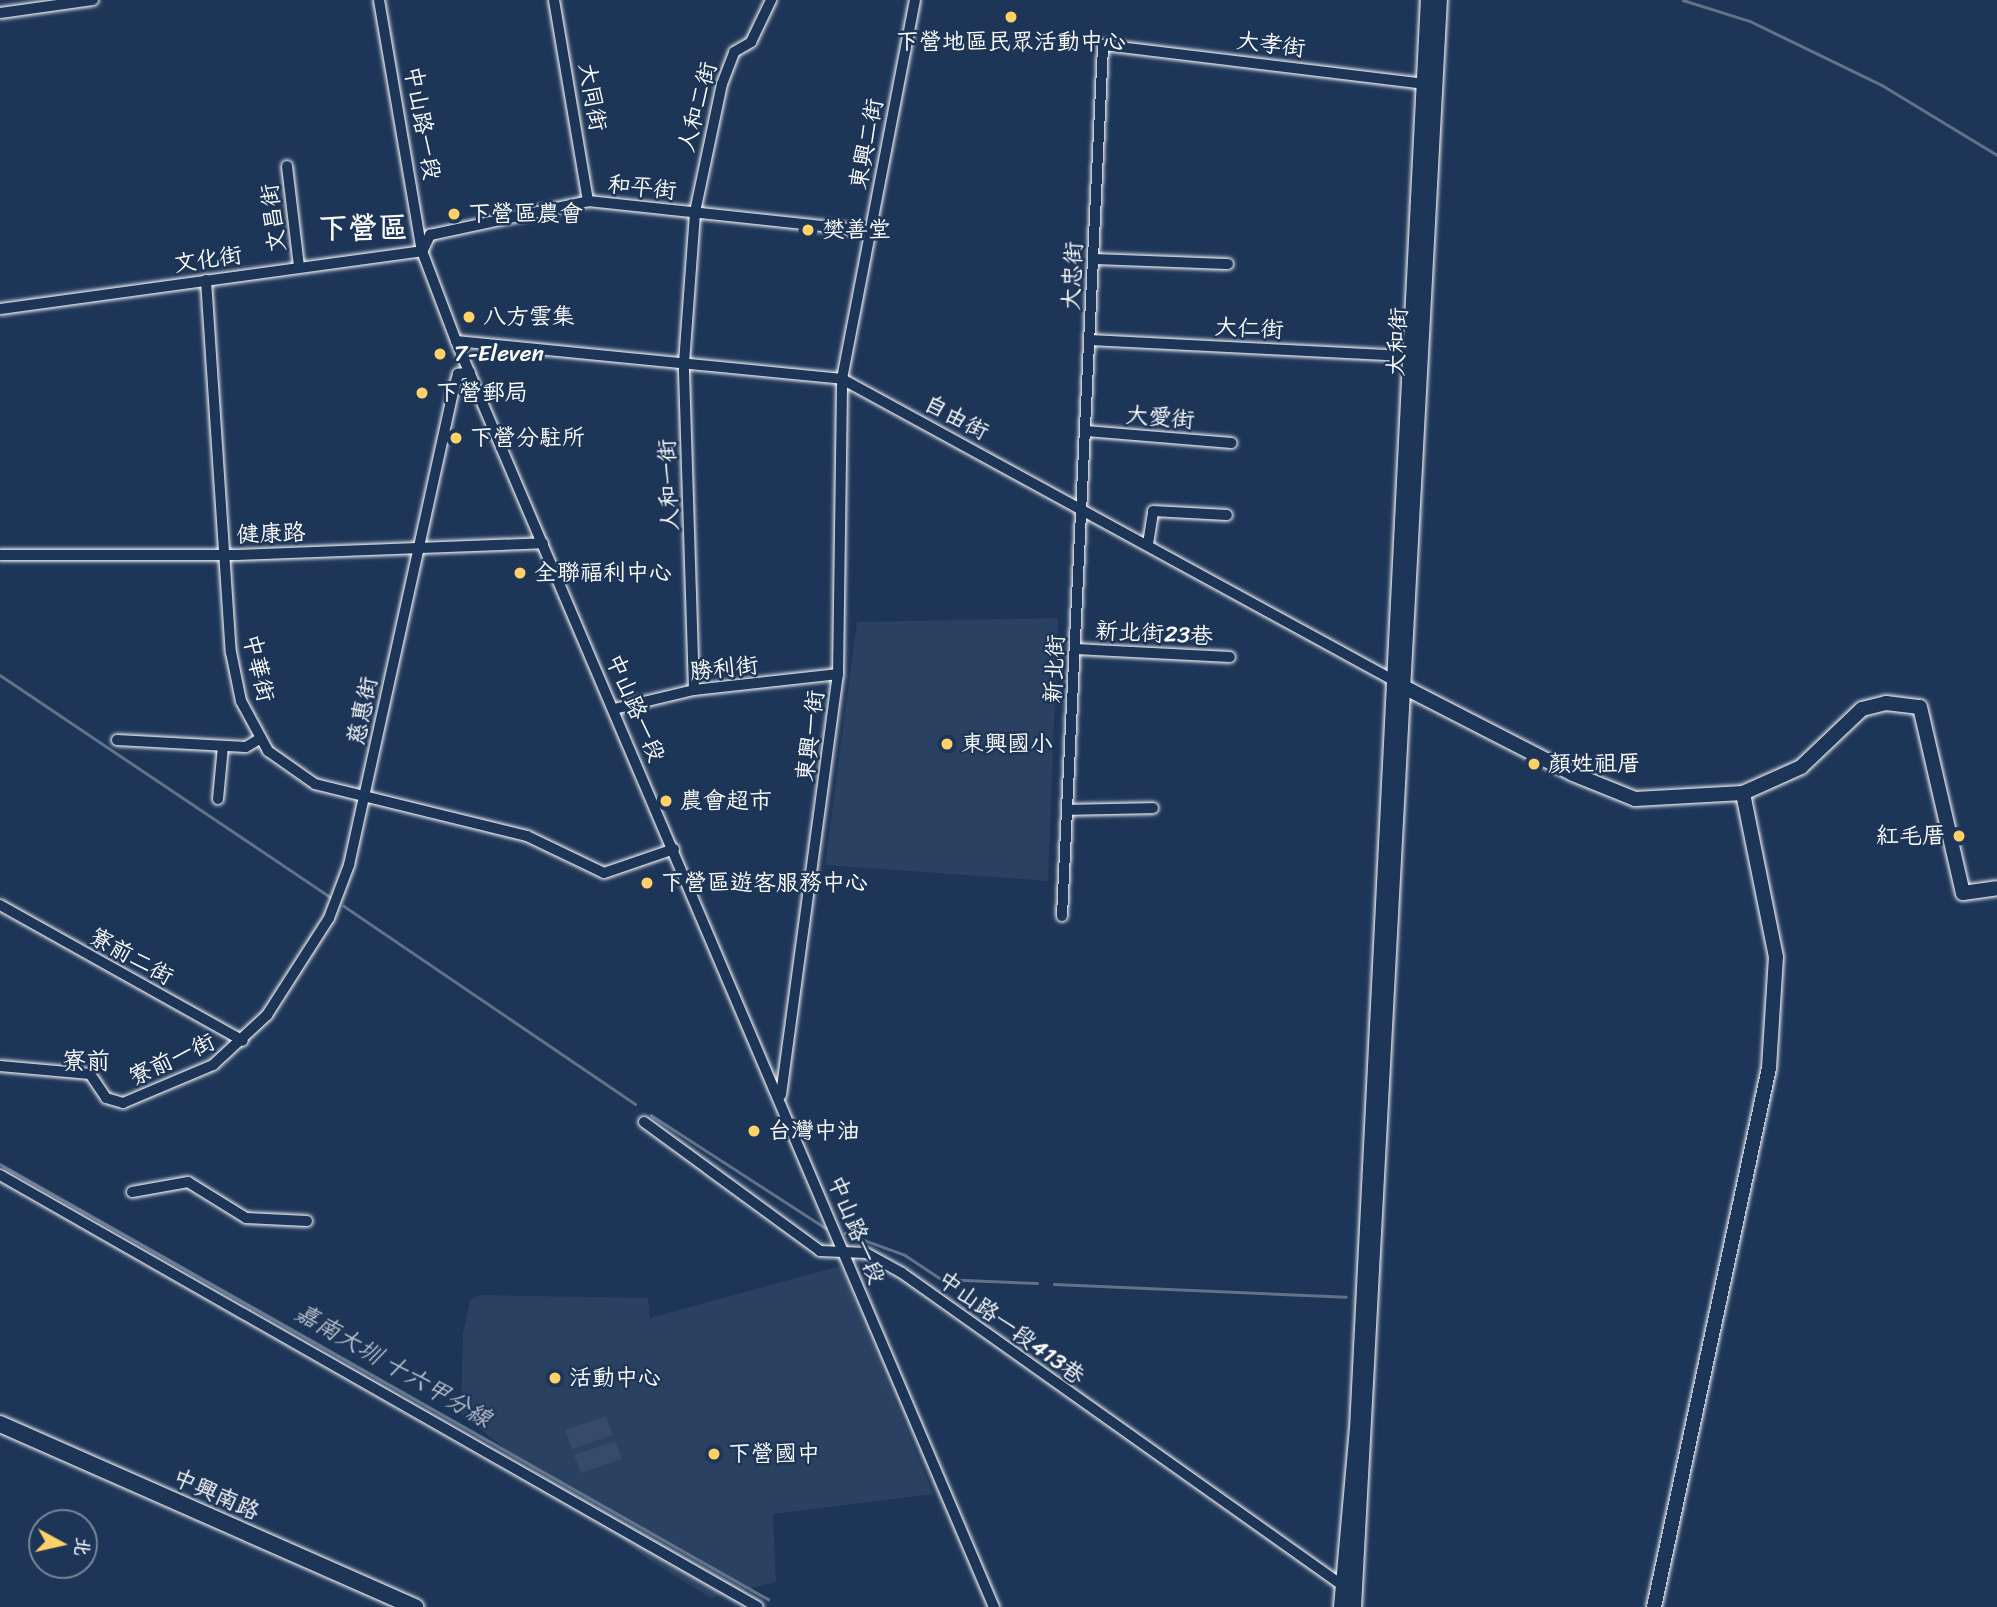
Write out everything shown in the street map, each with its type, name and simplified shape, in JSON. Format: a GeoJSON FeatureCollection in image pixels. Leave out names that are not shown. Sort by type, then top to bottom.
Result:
{"type":"FeatureCollection","features":[{"type":"Feature","properties":{"kind":"main road","name":"大和街"},"geometry":{"type":"LineString","coordinates":[[1397,683],[1428,85],[1428,0]]}},
{"type":"Feature","properties":{"kind":"main road","name":"大和街"},"geometry":{"type":"LineString","coordinates":[[1397,683],[1406,356],[1428,85],[1440,0]]}},
{"type":"Feature","properties":{"kind":"main road"},"geometry":{"type":"LineString","coordinates":[[1397,683],[1622,796],[1743,793],[1801,767],[1862,709],[1886,703],[1920,707],[1963,893],[1997,888]]}},
{"type":"Feature","properties":{"kind":"main road"},"geometry":{"type":"LineString","coordinates":[[1341,1607],[1347,1588],[1397,683]]}},
{"type":"Feature","properties":{"kind":"main road"},"geometry":{"type":"LineString","coordinates":[[1354,1607],[1397,683]]}},
{"type":"Feature","properties":{"kind":"main road"},"geometry":{"type":"LineString","coordinates":[[1654,1607],[1769,1068],[1776,957],[1743,793]]}},
{"type":"Feature","properties":{"kind":"main road","name":"中興南路"},"geometry":{"type":"LineString","coordinates":[[0,1424],[415,1607]]}},
{"type":"Feature","properties":{"kind":"street"},"geometry":{"type":"LineString","coordinates":[[0,13],[93,0]]}},
{"type":"Feature","properties":{"kind":"street","name":"中山路一段"},"geometry":{"type":"LineString","coordinates":[[379,0],[422,251],[470,372],[781,1095],[844,1253],[994,1607]]}},
{"type":"Feature","properties":{"kind":"street","name":"大同街"},"geometry":{"type":"LineString","coordinates":[[554,0],[588,201]]}},
{"type":"Feature","properties":{"kind":"street","name":"人和二街"},"geometry":{"type":"LineString","coordinates":[[684,363],[695,212],[722,84],[734,52],[751,42],[771,0]]}},
{"type":"Feature","properties":{"kind":"street","name":"東興二街"},"geometry":{"type":"LineString","coordinates":[[842,379],[915,0]]}},
{"type":"Feature","properties":{"kind":"street","name":"大孝街"},"geometry":{"type":"LineString","coordinates":[[1103,45],[1428,85]]}},
{"type":"Feature","properties":{"kind":"street","name":"大忠街"},"geometry":{"type":"LineString","coordinates":[[1083,508],[1103,45]]}},
{"type":"Feature","properties":{"kind":"street","name":"文昌街"},"geometry":{"type":"LineString","coordinates":[[287,166],[299,266]]}},
{"type":"Feature","properties":{"kind":"street","name":"和平街"},"geometry":{"type":"LineString","coordinates":[[422,251],[430,235],[588,201],[871,230]]}},
{"type":"Feature","properties":{"kind":"street","name":"文化街"},"geometry":{"type":"LineString","coordinates":[[0,309],[422,251]]}},
{"type":"Feature","properties":{"kind":"street"},"geometry":{"type":"LineString","coordinates":[[1093,259],[1228,264]]}},
{"type":"Feature","properties":{"kind":"street","name":"中華街"},"geometry":{"type":"LineString","coordinates":[[206,280],[227,555],[231,652],[241,701],[268,751],[315,784],[364,799],[527,836],[604,873],[674,849]]}},
{"type":"Feature","properties":{"kind":"street","name":"大仁街"},"geometry":{"type":"LineString","coordinates":[[1090,340],[1406,356]]}},
{"type":"Feature","properties":{"kind":"street","name":"自由街"},"geometry":{"type":"LineString","coordinates":[[457,341],[842,379],[1083,508],[1397,683]]}},
{"type":"Feature","properties":{"kind":"street","name":"人和一街"},"geometry":{"type":"LineString","coordinates":[[684,363],[694,690]]}},
{"type":"Feature","properties":{"kind":"street","name":"慈惠街"},"geometry":{"type":"LineString","coordinates":[[243,1041],[335,908],[364,799],[458,374],[470,372]]}},
{"type":"Feature","properties":{"kind":"street","name":"東興一街"},"geometry":{"type":"LineString","coordinates":[[781,1095],[838,674],[842,379]]}},
{"type":"Feature","properties":{"kind":"street","name":"大愛街"},"geometry":{"type":"LineString","coordinates":[[1086,431],[1232,443]]}},
{"type":"Feature","properties":{"kind":"street","name":"新北街"},"geometry":{"type":"LineString","coordinates":[[1062,916],[1083,508]]}},
{"type":"Feature","properties":{"kind":"street"},"geometry":{"type":"LineString","coordinates":[[1148,544],[1153,511],[1227,515]]}},
{"type":"Feature","properties":{"kind":"street","name":"健康路"},"geometry":{"type":"LineString","coordinates":[[0,555],[227,555],[543,544]]}},
{"type":"Feature","properties":{"kind":"street","name":"新北街23巷"},"geometry":{"type":"LineString","coordinates":[[1076,649],[1230,657]]}},
{"type":"Feature","properties":{"kind":"street","name":"勝利街"},"geometry":{"type":"LineString","coordinates":[[614,709],[694,690],[838,674]]}},
{"type":"Feature","properties":{"kind":"street"},"geometry":{"type":"LineString","coordinates":[[117,740],[246,747],[261,738]]}},
{"type":"Feature","properties":{"kind":"street"},"geometry":{"type":"LineString","coordinates":[[218,799],[223,746]]}},
{"type":"Feature","properties":{"kind":"street"},"geometry":{"type":"LineString","coordinates":[[1067,810],[1153,808]]}},
{"type":"Feature","properties":{"kind":"street","name":"寮前二街"},"geometry":{"type":"LineString","coordinates":[[0,905],[243,1041]]}},
{"type":"Feature","properties":{"kind":"street","name":"寮前一街"},"geometry":{"type":"LineString","coordinates":[[0,1066],[90,1074],[106,1098],[123,1103],[213,1065],[243,1041]]}},
{"type":"Feature","properties":{"kind":"street","name":"中山路一段413巷"},"geometry":{"type":"LineString","coordinates":[[644,1122],[820,1251],[866,1253],[902,1273],[1347,1588]]}},
{"type":"Feature","properties":{"kind":"street"},"geometry":{"type":"LineString","coordinates":[[0,1175],[758,1607]]}},
{"type":"Feature","properties":{"kind":"street"},"geometry":{"type":"LineString","coordinates":[[132,1192],[188,1182],[246,1218],[307,1221]]}},
{"type":"Feature","properties":{"kind":"shaded area","name":"東興國小"},"geometry":{"type":"Polygon","coordinates":[[[1058,618],[1048,881],[825,865],[857,622],[1058,618]]]}},
{"type":"Feature","properties":{"kind":"shaded area","name":"下營國中"},"geometry":{"type":"Polygon","coordinates":[[[840,1266],[933,1494],[773,1514],[776,1582],[711,1598],[646,1558],[461,1414],[463,1333],[470,1300],[479,1295],[648,1298],[650,1318],[840,1266]]]}},
{"type":"Feature","properties":{"kind":"shaded area"},"geometry":{"type":"Polygon","coordinates":[[[606,1416],[613,1435],[572,1449],[565,1430],[606,1416]]]}},
{"type":"Feature","properties":{"kind":"shaded area"},"geometry":{"type":"Polygon","coordinates":[[[615,1441],[622,1459],[581,1473],[574,1455],[615,1441]]]}},
{"type":"Feature","properties":{"kind":"waterway"},"geometry":{"type":"LineString","coordinates":[[1683,0],[1750,21],[1882,85],[1997,155]]}},
{"type":"Feature","properties":{"kind":"waterway"},"geometry":{"type":"LineString","coordinates":[[0,675],[330,897]]}},
{"type":"Feature","properties":{"kind":"waterway"},"geometry":{"type":"LineString","coordinates":[[344,906],[635,1104]]}},
{"type":"Feature","properties":{"kind":"waterway"},"geometry":{"type":"LineString","coordinates":[[651,1115],[826,1228]]}},
{"type":"Feature","properties":{"kind":"waterway","name":"嘉南大圳 十六甲分線"},"geometry":{"type":"LineString","coordinates":[[0,1164],[768,1599]]}},
{"type":"Feature","properties":{"kind":"waterway"},"geometry":{"type":"LineString","coordinates":[[845,1233],[905,1255],[941,1279],[1037,1283]]}},
{"type":"Feature","properties":{"kind":"waterway"},"geometry":{"type":"LineString","coordinates":[[1054,1284],[1346,1297]]}},
{"type":"Feature","properties":{"kind":"place","name":"下營地區民眾活動中心"},"geometry":{"type":"Point","coordinates":[1011,17]}},
{"type":"Feature","properties":{"kind":"place","name":"下營區農會"},"geometry":{"type":"Point","coordinates":[454,214]}},
{"type":"Feature","properties":{"kind":"place","name":"樊善堂"},"geometry":{"type":"Point","coordinates":[808,230]}},
{"type":"Feature","properties":{"kind":"place","name":"八方雲集"},"geometry":{"type":"Point","coordinates":[469,317]}},
{"type":"Feature","properties":{"kind":"place","name":"7-Eleven"},"geometry":{"type":"Point","coordinates":[440,354]}},
{"type":"Feature","properties":{"kind":"place","name":"下營郵局"},"geometry":{"type":"Point","coordinates":[422,393]}},
{"type":"Feature","properties":{"kind":"place","name":"下營分駐所"},"geometry":{"type":"Point","coordinates":[456,438]}},
{"type":"Feature","properties":{"kind":"place","name":"全聯福利中心"},"geometry":{"type":"Point","coordinates":[520,573]}},
{"type":"Feature","properties":{"kind":"place","name":"東興國小"},"geometry":{"type":"Point","coordinates":[947,744]}},
{"type":"Feature","properties":{"kind":"place","name":"顏姓祖厝"},"geometry":{"type":"Point","coordinates":[1534,764]}},
{"type":"Feature","properties":{"kind":"place","name":"農會超市"},"geometry":{"type":"Point","coordinates":[666,801]}},
{"type":"Feature","properties":{"kind":"place","name":"紅毛厝"},"geometry":{"type":"Point","coordinates":[1959,836]}},
{"type":"Feature","properties":{"kind":"place","name":"下營區遊客服務中心"},"geometry":{"type":"Point","coordinates":[647,883]}},
{"type":"Feature","properties":{"kind":"place","name":"台灣中油"},"geometry":{"type":"Point","coordinates":[754,1131]}},
{"type":"Feature","properties":{"kind":"place","name":"活動中心"},"geometry":{"type":"Point","coordinates":[555,1378]}},
{"type":"Feature","properties":{"kind":"place","name":"下營國中"},"geometry":{"type":"Point","coordinates":[714,1454]}},
{"type":"Feature","properties":{"kind":"district","name":"下營區"},"geometry":{"type":"Point","coordinates":[363,228]}},
{"type":"Feature","properties":{"kind":"district","name":"寮前"},"geometry":{"type":"Point","coordinates":[86,1062]}}]}
